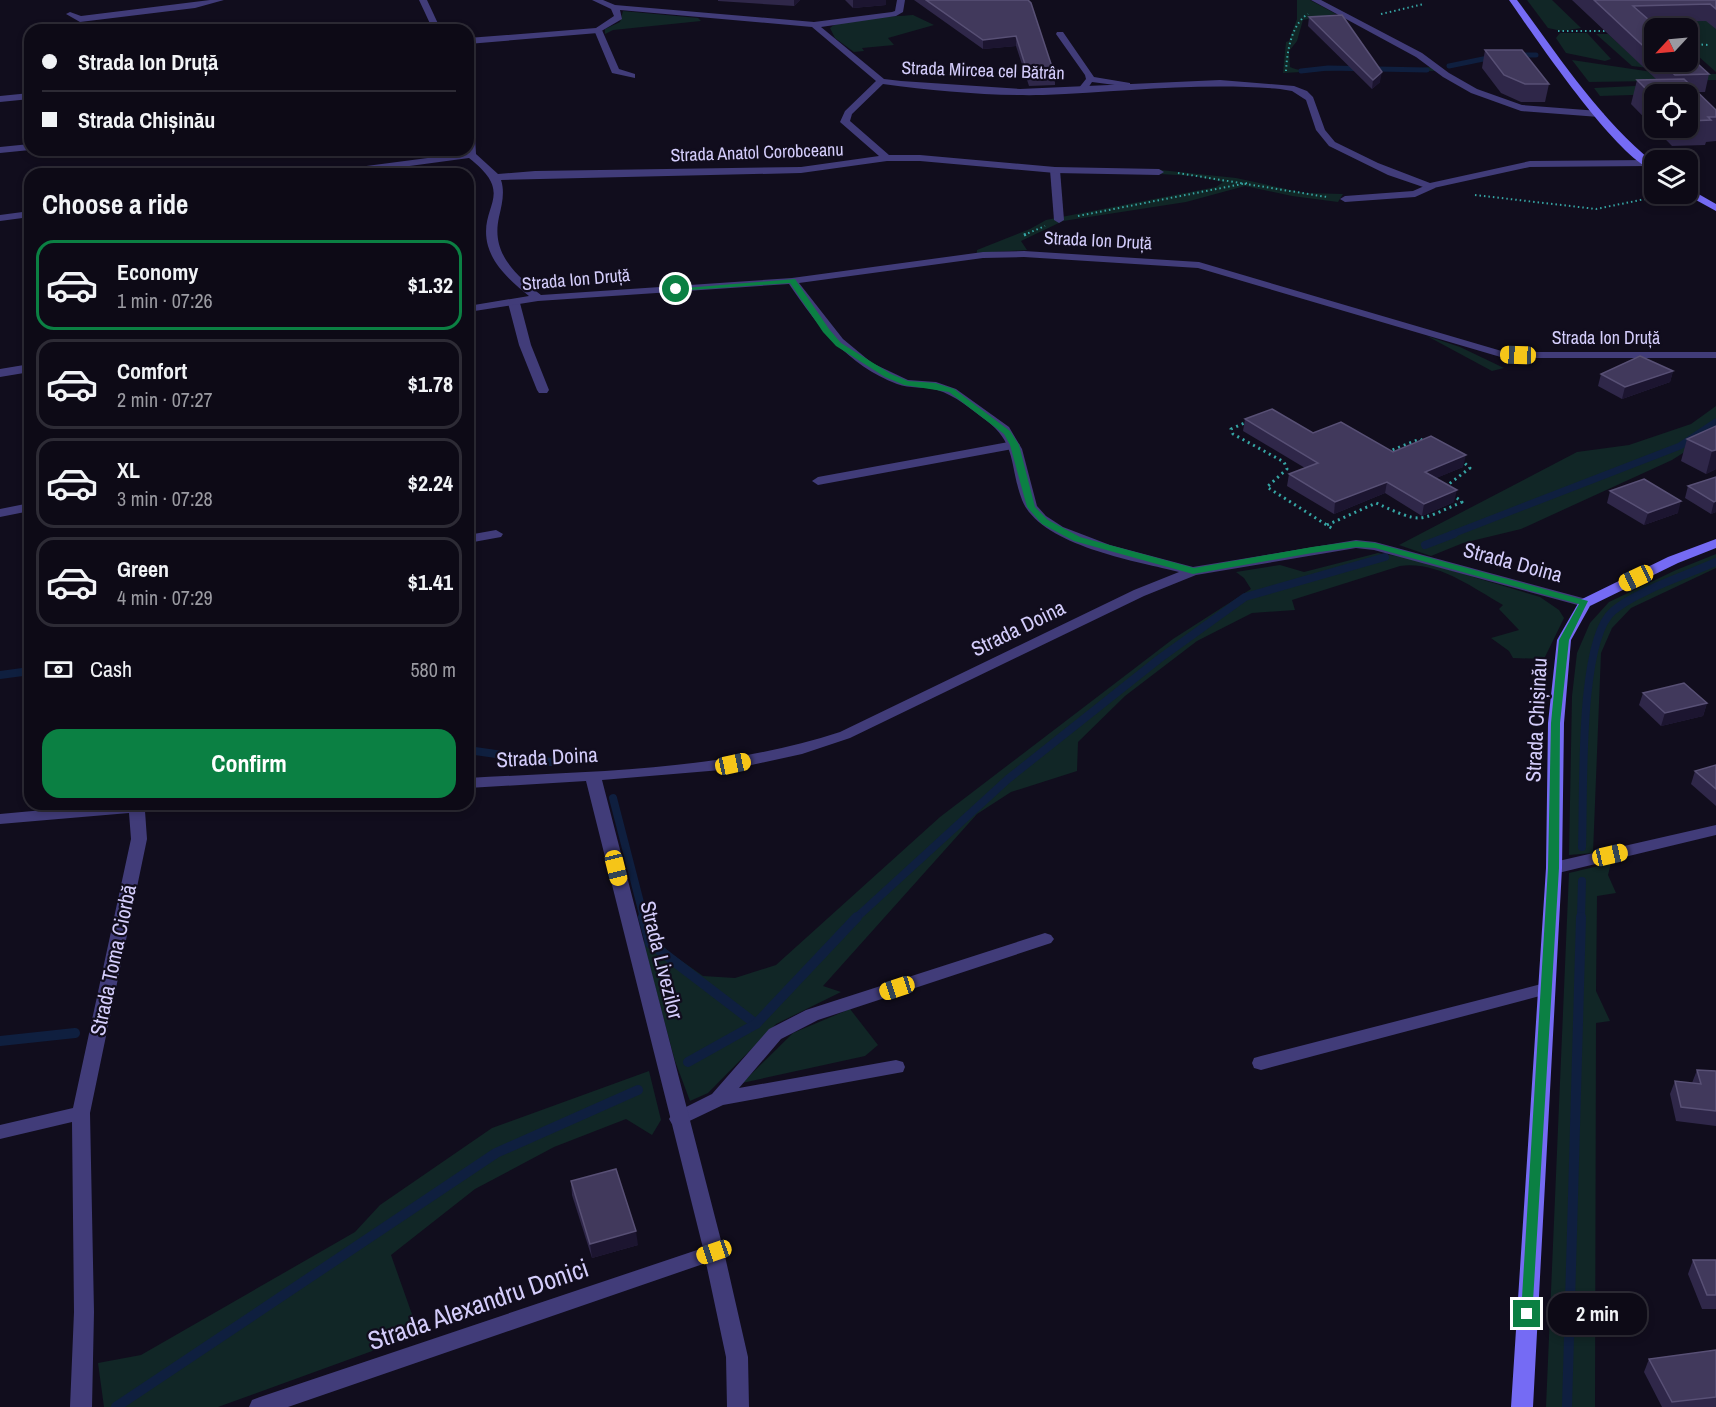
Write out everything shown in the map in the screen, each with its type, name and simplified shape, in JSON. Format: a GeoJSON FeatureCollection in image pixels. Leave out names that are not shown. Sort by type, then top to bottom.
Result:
{"type":"FeatureCollection","features":[{"type":"Feature","properties":{"kind":"street"},"geometry":{"type":"LineString","coordinates":[[70,14],[80,19],[195,6],[220,0]]}},
{"type":"Feature","properties":{"kind":"street"},"geometry":{"type":"LineString","coordinates":[[423,0],[434,24]]}},
{"type":"Feature","properties":{"kind":"street"},"geometry":{"type":"LineString","coordinates":[[596,0],[614,7],[814,26],[893,14],[899,12],[901,0]]}},
{"type":"Feature","properties":{"kind":"street"},"geometry":{"type":"LineString","coordinates":[[1315,0],[1419,55],[1460,84],[1502,102],[1538,110],[1599,114]]}},
{"type":"Feature","properties":{"kind":"street"},"geometry":{"type":"LineString","coordinates":[[1513,0],[1599,114],[1644,157]]}},
{"type":"Feature","properties":{"kind":"street"},"geometry":{"type":"LineString","coordinates":[[474,40],[598,30],[620,17],[614,7]]}},
{"type":"Feature","properties":{"kind":"street"},"geometry":{"type":"LineString","coordinates":[[814,26],[881,81],[855,105],[845,122],[887,159]]}},
{"type":"Feature","properties":{"kind":"street"},"geometry":{"type":"LineString","coordinates":[[598,30],[615,71],[632,76]]}},
{"type":"Feature","properties":{"kind":"street","name":"Strada Mircea cel Bătrân"},"geometry":{"type":"LineString","coordinates":[[1060,34],[1090,79],[1127,85]]}},
{"type":"Feature","properties":{"kind":"street","name":"Strada Mircea cel Bătrân"},"geometry":{"type":"LineString","coordinates":[[1083,89],[1090,79]]}},
{"type":"Feature","properties":{"kind":"street","name":"Strada Mircea cel Bătrân"},"geometry":{"type":"LineString","coordinates":[[881,81],[1038,92],[1127,85],[1231,83],[1284,86],[1307,96],[1313,103],[1321,130],[1327,141],[1349,153],[1431,186]]}},
{"type":"Feature","properties":{"kind":"street"},"geometry":{"type":"LineString","coordinates":[[0,99],[24,97]]}},
{"type":"Feature","properties":{"kind":"street"},"geometry":{"type":"LineString","coordinates":[[0,150],[24,148]]}},
{"type":"Feature","properties":{"kind":"street"},"geometry":{"type":"LineString","coordinates":[[373,168],[463,156]]}},
{"type":"Feature","properties":{"kind":"street"},"geometry":{"type":"LineString","coordinates":[[472,156],[495,177],[499,195],[490,230],[493,246],[500,262],[510,275],[538,298]]}},
{"type":"Feature","properties":{"kind":"street","name":"Strada Anatol Corobceanu"},"geometry":{"type":"LineString","coordinates":[[495,177],[535,174],[801,170],[887,159],[920,158],[1055,170],[1159,172]]}},
{"type":"Feature","properties":{"kind":"street"},"geometry":{"type":"LineString","coordinates":[[1345,199],[1415,194],[1431,186],[1504,168],[1540,163],[1644,165]]}},
{"type":"Feature","properties":{"kind":"street"},"geometry":{"type":"LineString","coordinates":[[1055,170],[1059,220]]}},
{"type":"Feature","properties":{"kind":"street"},"geometry":{"type":"LineString","coordinates":[[1698,196],[1716,208]]}},
{"type":"Feature","properties":{"kind":"street"},"geometry":{"type":"LineString","coordinates":[[0,218],[24,215]]}},
{"type":"Feature","properties":{"kind":"street","name":"Strada Ion Druță"},"geometry":{"type":"LineString","coordinates":[[474,308],[538,298],[792,281],[983,255],[1096,257],[1199,265],[1504,355],[1716,355]]}},
{"type":"Feature","properties":{"kind":"street"},"geometry":{"type":"LineString","coordinates":[[792,281],[826,331],[839,344],[888,376],[906,384],[935,386],[952,391],[1007,433],[1014,445],[1031,507],[1045,522],[1077,539],[1193,571]]}},
{"type":"Feature","properties":{"kind":"street"},"geometry":{"type":"LineString","coordinates":[[514,303],[525,345],[543,390]]}},
{"type":"Feature","properties":{"kind":"street"},"geometry":{"type":"LineString","coordinates":[[0,373],[24,369]]}},
{"type":"Feature","properties":{"kind":"street"},"geometry":{"type":"LineString","coordinates":[[818,481],[1014,445]]}},
{"type":"Feature","properties":{"kind":"street"},"geometry":{"type":"LineString","coordinates":[[0,513],[24,508]]}},
{"type":"Feature","properties":{"kind":"street"},"geometry":{"type":"LineString","coordinates":[[474,538],[496,534]]}},
{"type":"Feature","properties":{"kind":"street"},"geometry":{"type":"LineString","coordinates":[[1585,603],[1672,560],[1716,543]]}},
{"type":"Feature","properties":{"kind":"street","name":"Strada Doina"},"geometry":{"type":"LineString","coordinates":[[474,783],[592,776],[733,764],[797,751],[845,735],[1139,593],[1193,571],[1265,557],[1356,544],[1375,546],[1585,603]]}},
{"type":"Feature","properties":{"kind":"street","name":"Strada Chișinău"},"geometry":{"type":"LineString","coordinates":[[1522,1407],[1545,989],[1554,868],[1556,723],[1564,640],[1585,603]]}},
{"type":"Feature","properties":{"kind":"street","name":"Strada Livezilor"},"geometry":{"type":"LineString","coordinates":[[592,776],[714,1252],[737,1357],[738,1407]]}},
{"type":"Feature","properties":{"kind":"street"},"geometry":{"type":"LineString","coordinates":[[0,819],[87,810]]}},
{"type":"Feature","properties":{"kind":"street","name":"Strada Toma Ciorbă"},"geometry":{"type":"LineString","coordinates":[[81,1407],[84,1311],[81,1113],[139,839],[136,810]]}},
{"type":"Feature","properties":{"kind":"street"},"geometry":{"type":"LineString","coordinates":[[1554,868],[1716,830]]}},
{"type":"Feature","properties":{"kind":"street"},"geometry":{"type":"LineString","coordinates":[[719,1099],[775,1034],[794,1024],[812,1016],[1045,939]]}},
{"type":"Feature","properties":{"kind":"street"},"geometry":{"type":"LineString","coordinates":[[1261,1063],[1545,989]]}},
{"type":"Feature","properties":{"kind":"street"},"geometry":{"type":"LineString","coordinates":[[679,1119],[719,1099],[896,1067]]}},
{"type":"Feature","properties":{"kind":"street"},"geometry":{"type":"LineString","coordinates":[[0,1132],[81,1113]]}},
{"type":"Feature","properties":{"kind":"street","name":"Strada Alexandru Donici"},"geometry":{"type":"LineString","coordinates":[[260,1407],[714,1252]]}},
{"type":"Feature","properties":{"kind":"path"},"geometry":{"type":"LineString","coordinates":[[1352,20],[1424,4]]}},
{"type":"Feature","properties":{"kind":"path"},"geometry":{"type":"LineString","coordinates":[[1284,86],[1287,51],[1294,40],[1301,18],[1308,14],[1331,9]]}},
{"type":"Feature","properties":{"kind":"path"},"geometry":{"type":"LineString","coordinates":[[1536,32],[1605,31]]}},
{"type":"Feature","properties":{"kind":"path"},"geometry":{"type":"LineString","coordinates":[[1698,44],[1710,45]]}},
{"type":"Feature","properties":{"kind":"path"},"geometry":{"type":"LineString","coordinates":[[1159,172],[1198,175],[1297,194],[1345,199]]}},
{"type":"Feature","properties":{"kind":"path"},"geometry":{"type":"LineString","coordinates":[[983,255],[1059,220],[1246,183]]}},
{"type":"Feature","properties":{"kind":"path"},"geometry":{"type":"LineString","coordinates":[[1470,194],[1596,209],[1644,199]]}},
{"type":"Feature","properties":{"kind":"path"},"geometry":{"type":"LineString","coordinates":[[1252,420],[1231,429],[1233,434],[1284,462],[1287,469],[1267,487],[1356,544]]}},
{"type":"Feature","properties":{"kind":"path"},"geometry":{"type":"LineString","coordinates":[[1378,451],[1388,452],[1420,439],[1430,444]]}},
{"type":"Feature","properties":{"kind":"path"},"geometry":{"type":"LineString","coordinates":[[1327,525],[1376,503],[1412,519],[1421,520],[1458,505],[1462,502],[1444,486],[1470,468],[1459,459]]}},
{"type":"Feature","properties":{"kind":"green space"},"geometry":{"type":"Polygon","coordinates":[[[1297,0],[1310,0],[1336,14],[1303,20],[1297,41],[1289,51],[1290,67],[1303,70],[1327,67],[1405,69],[1431,67],[1437,71],[1339,70],[1283,73],[1286,42],[1289,41],[1297,19],[1297,0]]]}},
{"type":"Feature","properties":{"kind":"green space"},"geometry":{"type":"Polygon","coordinates":[[[1527,0],[1552,0],[1581,28],[1562,31],[1548,28],[1527,0]]]}},
{"type":"Feature","properties":{"kind":"green space"},"geometry":{"type":"Polygon","coordinates":[[[1635,0],[1716,0],[1716,72],[1698,56],[1698,18],[1656,18],[1635,0]]]}},
{"type":"Feature","properties":{"kind":"green space"},"geometry":{"type":"Polygon","coordinates":[[[623,11],[698,18],[701,21],[613,30],[605,34],[605,29],[620,22],[623,11]]]}},
{"type":"Feature","properties":{"kind":"green space"},"geometry":{"type":"Polygon","coordinates":[[[913,15],[934,25],[888,38],[894,45],[862,48],[864,51],[854,52],[835,38],[830,28],[845,21],[857,19],[913,15]]]}},
{"type":"Feature","properties":{"kind":"green space"},"geometry":{"type":"Polygon","coordinates":[[[1560,33],[1587,33],[1611,59],[1605,61],[1566,53],[1556,38],[1560,33]]]}},
{"type":"Feature","properties":{"kind":"green space"},"geometry":{"type":"Polygon","coordinates":[[[1596,34],[1608,34],[1644,65],[1644,67],[1632,66],[1596,34]]]}},
{"type":"Feature","properties":{"kind":"green space"},"geometry":{"type":"Polygon","coordinates":[[[1572,60],[1644,72],[1716,74],[1716,80],[1589,82],[1572,60]]]}},
{"type":"Feature","properties":{"kind":"green space"},"geometry":{"type":"Polygon","coordinates":[[[1644,86],[1644,95],[1600,96],[1594,88],[1644,86]]]}},
{"type":"Feature","properties":{"kind":"green space"},"geometry":{"type":"Polygon","coordinates":[[[1160,170],[1236,178],[1305,193],[1343,194],[1338,202],[1292,196],[1245,186],[1186,202],[1063,221],[1021,241],[1027,250],[977,253],[977,250],[1030,229],[1046,220],[1216,187],[1223,182],[1194,176],[1160,174],[1160,170]]]}},
{"type":"Feature","properties":{"kind":"green space"},"geometry":{"type":"Polygon","coordinates":[[[1427,336],[1460,347],[1504,368],[1492,371],[1427,336]]]}},
{"type":"Feature","properties":{"kind":"green space"},"geometry":{"type":"Polygon","coordinates":[[[1716,406],[1716,432],[1672,460],[1521,529],[1463,543],[1431,556],[1399,545],[1577,452],[1629,445],[1691,424],[1716,406]]]}},
{"type":"Feature","properties":{"kind":"green space"},"geometry":{"type":"Polygon","coordinates":[[[1378,553],[1413,559],[1540,597],[1559,610],[1564,618],[1544,659],[1513,658],[1509,651],[1491,638],[1519,630],[1499,609],[1503,605],[1441,571],[1428,567],[1400,566],[1292,600],[1295,610],[1252,613],[1197,641],[1125,696],[1078,742],[1077,771],[1011,792],[977,814],[823,986],[841,992],[776,1024],[708,1093],[690,1101],[675,1061],[643,942],[656,938],[669,952],[703,976],[735,978],[776,965],[940,817],[1173,639],[1251,589],[1244,578],[1236,572],[1280,565],[1304,572],[1378,553]]]}},
{"type":"Feature","properties":{"kind":"green space"},"geometry":{"type":"Polygon","coordinates":[[[1716,554],[1716,568],[1631,608],[1612,628],[1601,653],[1593,853],[1569,855],[1572,696],[1577,653],[1590,623],[1609,602],[1716,554]]]}},
{"type":"Feature","properties":{"kind":"green space"},"geometry":{"type":"Polygon","coordinates":[[[1611,863],[1608,875],[1616,893],[1597,896],[1596,991],[1610,1021],[1596,1023],[1595,1407],[1546,1407],[1569,873],[1611,863]]]}},
{"type":"Feature","properties":{"kind":"green space"},"geometry":{"type":"Polygon","coordinates":[[[850,1009],[878,1045],[865,1056],[742,1083],[793,1033],[850,1009]]]}},
{"type":"Feature","properties":{"kind":"green space"},"geometry":{"type":"Polygon","coordinates":[[[649,1071],[661,1120],[652,1135],[626,1119],[554,1147],[475,1189],[391,1255],[419,1334],[218,1407],[104,1407],[98,1363],[141,1355],[355,1232],[380,1205],[492,1128],[649,1071]]]}},
{"type":"Feature","properties":{"kind":"building"},"geometry":{"type":"Polygon","coordinates":[[[926,0],[1028,0],[1031,3],[1055,76],[1029,77],[1016,36],[983,40],[926,0]]]}},
{"type":"Feature","properties":{"kind":"building"},"geometry":{"type":"Polygon","coordinates":[[[1594,0],[1716,0],[1716,9],[1710,4],[1633,6],[1647,18],[1644,18],[1644,47],[1594,0]]]}},
{"type":"Feature","properties":{"kind":"building"},"geometry":{"type":"Polygon","coordinates":[[[1342,15],[1382,72],[1373,80],[1309,17],[1342,15]]]}},
{"type":"Feature","properties":{"kind":"building"},"geometry":{"type":"Polygon","coordinates":[[[1485,50],[1522,50],[1549,84],[1525,84],[1504,75],[1485,50]]]}},
{"type":"Feature","properties":{"kind":"building"},"geometry":{"type":"Polygon","coordinates":[[[1698,64],[1709,74],[1675,75],[1672,72],[1698,72],[1698,64]]]}},
{"type":"Feature","properties":{"kind":"building"},"geometry":{"type":"Polygon","coordinates":[[[1684,79],[1689,84],[1644,84],[1644,87],[1637,80],[1684,79]]]}},
{"type":"Feature","properties":{"kind":"building"},"geometry":{"type":"Polygon","coordinates":[[[1698,93],[1716,110],[1716,117],[1708,117],[1711,120],[1698,121],[1698,93]]]}},
{"type":"Feature","properties":{"kind":"building"},"geometry":{"type":"Polygon","coordinates":[[[1640,356],[1673,371],[1625,387],[1601,374],[1640,356]]]}},
{"type":"Feature","properties":{"kind":"building"},"geometry":{"type":"Polygon","coordinates":[[[1272,409],[1313,433],[1341,422],[1393,452],[1431,436],[1466,455],[1425,472],[1457,490],[1424,504],[1387,482],[1335,502],[1289,474],[1318,463],[1245,419],[1272,409]]]}},
{"type":"Feature","properties":{"kind":"building"},"geometry":{"type":"Polygon","coordinates":[[[1716,426],[1716,450],[1712,451],[1687,439],[1716,426]]]}},
{"type":"Feature","properties":{"kind":"building"},"geometry":{"type":"Polygon","coordinates":[[[1716,477],[1716,501],[1714,502],[1688,486],[1716,477]]]}},
{"type":"Feature","properties":{"kind":"building"},"geometry":{"type":"Polygon","coordinates":[[[1644,479],[1681,501],[1648,513],[1610,491],[1644,479]]]}},
{"type":"Feature","properties":{"kind":"building"},"geometry":{"type":"Polygon","coordinates":[[[1684,683],[1707,703],[1665,713],[1643,693],[1684,683]]]}},
{"type":"Feature","properties":{"kind":"building"},"geometry":{"type":"Polygon","coordinates":[[[1716,765],[1716,789],[1695,771],[1716,765]]]}},
{"type":"Feature","properties":{"kind":"building"},"geometry":{"type":"Polygon","coordinates":[[[1697,1070],[1716,1071],[1716,1111],[1681,1107],[1675,1081],[1701,1084],[1697,1070]]]}},
{"type":"Feature","properties":{"kind":"building"},"geometry":{"type":"Polygon","coordinates":[[[616,1169],[636,1231],[590,1244],[571,1181],[616,1169]]]}},
{"type":"Feature","properties":{"kind":"building"},"geometry":{"type":"Polygon","coordinates":[[[1693,1260],[1716,1260],[1716,1295],[1707,1295],[1693,1260]]]}},
{"type":"Feature","properties":{"kind":"building"},"geometry":{"type":"Polygon","coordinates":[[[1716,1350],[1716,1397],[1672,1402],[1649,1359],[1716,1350]]]}},
{"type":"Feature","properties":{"kind":"waterway"},"geometry":{"type":"LineString","coordinates":[[1518,55],[1536,55]]}},
{"type":"Feature","properties":{"kind":"waterway"},"geometry":{"type":"LineString","coordinates":[[1449,66],[1493,57]]}},
{"type":"Feature","properties":{"kind":"waterway"},"geometry":{"type":"LineString","coordinates":[[1301,71],[1328,68],[1427,70]]}},
{"type":"Feature","properties":{"kind":"waterway"},"geometry":{"type":"LineString","coordinates":[[1450,535],[1680,446],[1716,422]]}},
{"type":"Feature","properties":{"kind":"waterway"},"geometry":{"type":"LineString","coordinates":[[1425,545],[1454,534]]}},
{"type":"Feature","properties":{"kind":"waterway"},"geometry":{"type":"LineString","coordinates":[[856,918],[1008,779],[1159,659],[1245,597],[1385,557]]}},
{"type":"Feature","properties":{"kind":"waterway"},"geometry":{"type":"LineString","coordinates":[[1582,847],[1583,758],[1588,685],[1602,627],[1613,611],[1635,597],[1716,562]]}},
{"type":"Feature","properties":{"kind":"waterway"},"geometry":{"type":"LineString","coordinates":[[0,675],[24,672]]}},
{"type":"Feature","properties":{"kind":"waterway"},"geometry":{"type":"LineString","coordinates":[[474,751],[551,762]]}},
{"type":"Feature","properties":{"kind":"waterway"},"geometry":{"type":"LineString","coordinates":[[613,798],[644,918]]}},
{"type":"Feature","properties":{"kind":"waterway"},"geometry":{"type":"LineString","coordinates":[[1581,918],[1582,881]]}},
{"type":"Feature","properties":{"kind":"waterway"},"geometry":{"type":"LineString","coordinates":[[643,917],[650,943],[756,1024]]}},
{"type":"Feature","properties":{"kind":"waterway"},"geometry":{"type":"LineString","coordinates":[[1567,1407],[1581,917]]}},
{"type":"Feature","properties":{"kind":"waterway"},"geometry":{"type":"LineString","coordinates":[[756,1024],[856,918]]}},
{"type":"Feature","properties":{"kind":"waterway"},"geometry":{"type":"LineString","coordinates":[[688,1062],[756,1024]]}},
{"type":"Feature","properties":{"kind":"waterway"},"geometry":{"type":"LineString","coordinates":[[0,1041],[75,1033]]}},
{"type":"Feature","properties":{"kind":"waterway"},"geometry":{"type":"LineString","coordinates":[[116,1407],[496,1153],[638,1090]]}},
{"type":"Feature","properties":{"kind":"route"},"geometry":{"type":"LineString","coordinates":[[676,289],[792,281],[826,331],[839,344],[888,376],[906,384],[935,386],[952,391],[1007,433],[1014,445],[1031,507],[1045,522],[1077,539],[1193,571],[1312,550],[1356,544],[1375,546],[1585,603],[1564,640],[1556,723],[1554,868],[1527,1314]]}}]}
